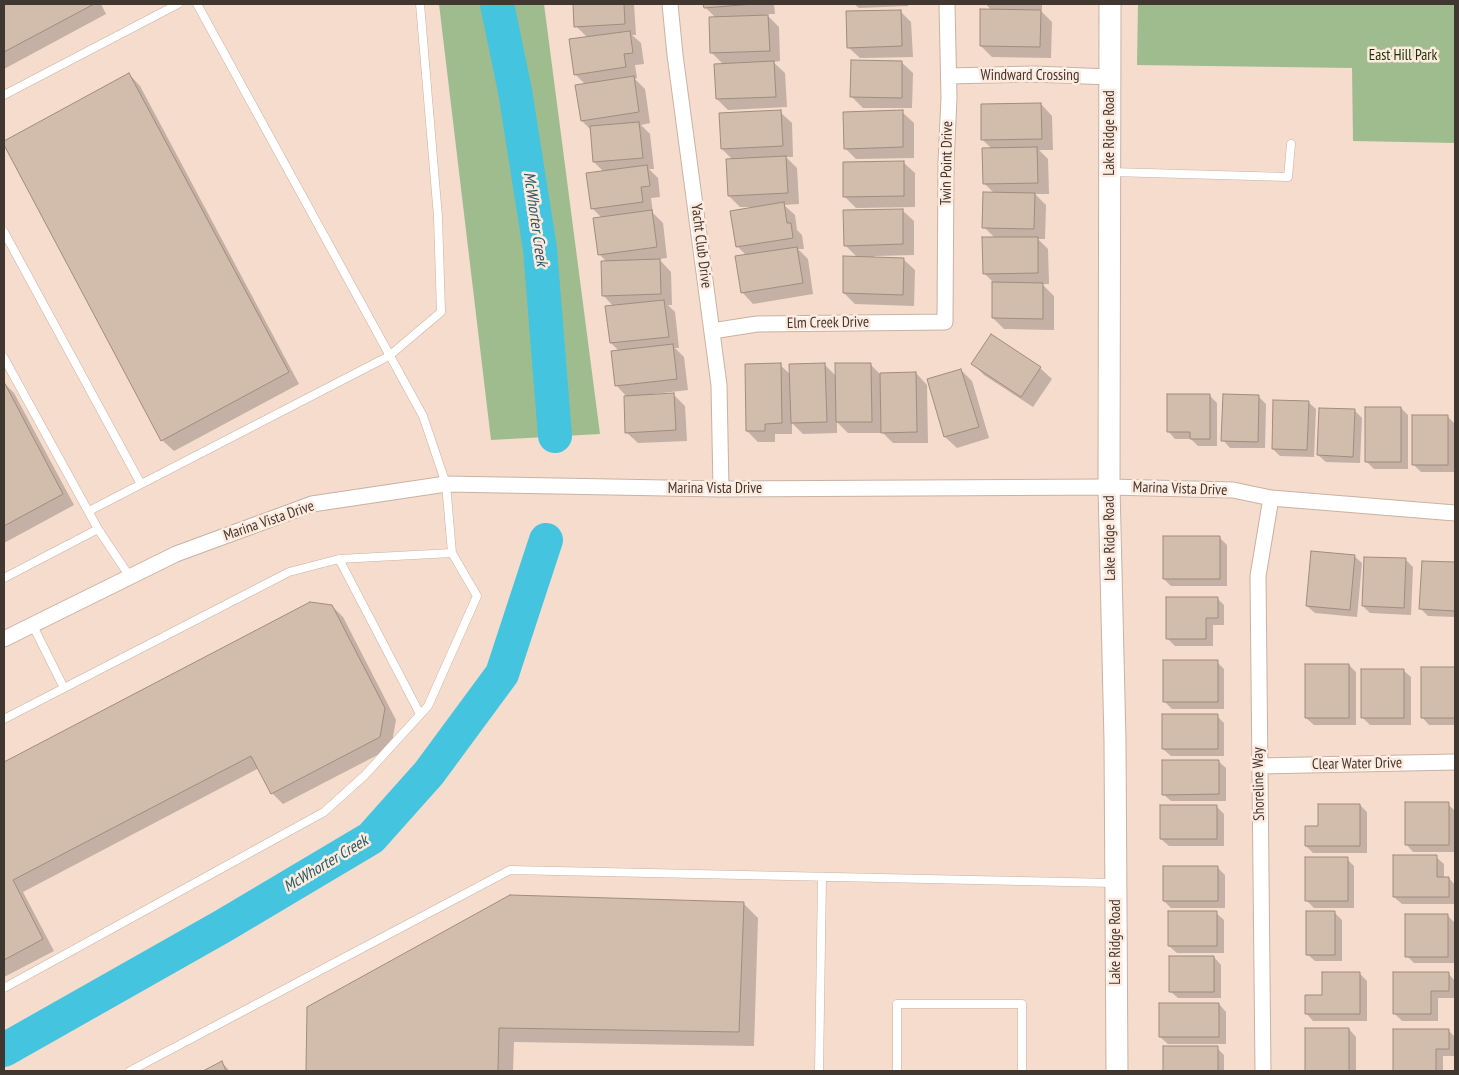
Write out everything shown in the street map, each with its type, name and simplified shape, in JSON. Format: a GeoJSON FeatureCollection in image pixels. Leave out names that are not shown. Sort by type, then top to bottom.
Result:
{"type":"FeatureCollection","features":[{"type":"Feature","properties":{"kind":"street","name":"Yacht Club Drive"},"geometry":{"type":"LineString","coordinates":[[670,4],[675,55],[719,385],[721,489]]}},
{"type":"Feature","properties":{"kind":"street","name":"Twin Point Drive"},"geometry":{"type":"LineString","coordinates":[[945,322],[946,163],[949,76],[947,4]]}},
{"type":"Feature","properties":{"kind":"street","name":"Lake Ridge Road"},"geometry":{"type":"LineString","coordinates":[[1110,4],[1109,487],[1115,741],[1117,1071]]}},
{"type":"Feature","properties":{"kind":"street","name":"Windward Crossing"},"geometry":{"type":"LineString","coordinates":[[949,76],[1033,74],[1110,77]]}},
{"type":"Feature","properties":{"kind":"street","name":"Elm Creek Drive"},"geometry":{"type":"LineString","coordinates":[[712,332],[757,324],[945,322]]}},
{"type":"Feature","properties":{"kind":"street","name":"Marina Vista Drive"},"geometry":{"type":"LineString","coordinates":[[4,639],[176,554],[312,504],[446,484],[721,489],[1109,487],[1233,490],[1270,498],[1455,513]]}},
{"type":"Feature","properties":{"kind":"street","name":"Shoreline Way"},"geometry":{"type":"LineString","coordinates":[[1263,1071],[1258,576],[1270,498]]}},
{"type":"Feature","properties":{"kind":"street","name":"Clear Water Drive"},"geometry":{"type":"LineString","coordinates":[[1259,766],[1455,762]]}},
{"type":"Feature","properties":{"kind":"lane"},"geometry":{"type":"LineString","coordinates":[[4,95],[178,4]]}},
{"type":"Feature","properties":{"kind":"lane"},"geometry":{"type":"LineString","coordinates":[[4,988],[324,812],[365,775],[428,706],[477,596],[452,554],[446,484],[422,416],[198,4]]}},
{"type":"Feature","properties":{"kind":"lane"},"geometry":{"type":"LineString","coordinates":[[89,511],[389,356],[441,312],[438,216],[420,4]]}},
{"type":"Feature","properties":{"kind":"lane"},"geometry":{"type":"LineString","coordinates":[[1110,172],[1288,177],[1291,144]]}},
{"type":"Feature","properties":{"kind":"lane"},"geometry":{"type":"LineString","coordinates":[[4,232],[141,484]]}},
{"type":"Feature","properties":{"kind":"lane"},"geometry":{"type":"LineString","coordinates":[[4,358],[98,529],[130,577]]}},
{"type":"Feature","properties":{"kind":"lane"},"geometry":{"type":"LineString","coordinates":[[4,578],[98,529]]}},
{"type":"Feature","properties":{"kind":"lane"},"geometry":{"type":"LineString","coordinates":[[4,719],[290,572],[339,559],[452,554]]}},
{"type":"Feature","properties":{"kind":"lane"},"geometry":{"type":"LineString","coordinates":[[339,559],[420,714]]}},
{"type":"Feature","properties":{"kind":"lane"},"geometry":{"type":"LineString","coordinates":[[32,624],[64,688]]}},
{"type":"Feature","properties":{"kind":"lane"},"geometry":{"type":"LineString","coordinates":[[130,1071],[510,870],[1116,883]]}},
{"type":"Feature","properties":{"kind":"lane"},"geometry":{"type":"LineString","coordinates":[[819,1071],[822,877]]}},
{"type":"Feature","properties":{"kind":"lane"},"geometry":{"type":"LineString","coordinates":[[897,1071],[897,1004],[1022,1004],[1022,1071]]}},
{"type":"Feature","properties":{"kind":"green space"},"geometry":{"type":"Polygon","coordinates":[[[439,4],[544,4],[600,434],[491,440],[439,4]]]}},
{"type":"Feature","properties":{"kind":"green space","name":"East Hill Park"},"geometry":{"type":"Polygon","coordinates":[[[1138,4],[1455,4],[1455,143],[1353,141],[1352,68],[1137,65],[1138,4]]]}},
{"type":"Feature","properties":{"kind":"building"},"geometry":{"type":"Polygon","coordinates":[[[4,4],[94,4],[4,52],[4,4]]]}},
{"type":"Feature","properties":{"kind":"building"},"geometry":{"type":"Polygon","coordinates":[[[573,4],[624,4],[625,24],[574,27],[573,4]]]}},
{"type":"Feature","properties":{"kind":"building"},"geometry":{"type":"Polygon","coordinates":[[[703,4],[753,4],[704,8],[703,4]]]}},
{"type":"Feature","properties":{"kind":"building"},"geometry":{"type":"Polygon","coordinates":[[[980,9],[1041,10],[1040,47],[980,46],[980,9]]]}},
{"type":"Feature","properties":{"kind":"building"},"geometry":{"type":"Polygon","coordinates":[[[901,10],[902,46],[847,48],[846,11],[901,10]]]}},
{"type":"Feature","properties":{"kind":"building"},"geometry":{"type":"Polygon","coordinates":[[[768,15],[770,51],[710,53],[709,17],[768,15]]]}},
{"type":"Feature","properties":{"kind":"building"},"geometry":{"type":"Polygon","coordinates":[[[630,31],[633,53],[624,54],[626,67],[574,75],[569,39],[630,31]]]}},
{"type":"Feature","properties":{"kind":"building"},"geometry":{"type":"Polygon","coordinates":[[[851,60],[902,61],[902,98],[850,97],[851,60]]]}},
{"type":"Feature","properties":{"kind":"building"},"geometry":{"type":"Polygon","coordinates":[[[774,61],[776,97],[716,99],[714,64],[774,61]]]}},
{"type":"Feature","properties":{"kind":"building"},"geometry":{"type":"Polygon","coordinates":[[[129,73],[289,372],[161,441],[4,145],[4,141],[129,73]]]}},
{"type":"Feature","properties":{"kind":"building"},"geometry":{"type":"Polygon","coordinates":[[[634,76],[639,112],[581,121],[575,85],[634,76]]]}},
{"type":"Feature","properties":{"kind":"building"},"geometry":{"type":"Polygon","coordinates":[[[1041,103],[1042,139],[981,140],[981,104],[1041,103]]]}},
{"type":"Feature","properties":{"kind":"building"},"geometry":{"type":"Polygon","coordinates":[[[781,110],[783,146],[721,149],[719,113],[781,110]]]}},
{"type":"Feature","properties":{"kind":"building"},"geometry":{"type":"Polygon","coordinates":[[[903,110],[903,147],[844,149],[843,112],[903,110]]]}},
{"type":"Feature","properties":{"kind":"building"},"geometry":{"type":"Polygon","coordinates":[[[639,122],[643,158],[593,162],[590,126],[639,122]]]}},
{"type":"Feature","properties":{"kind":"building"},"geometry":{"type":"Polygon","coordinates":[[[1037,147],[1038,183],[983,184],[982,148],[1037,147]]]}},
{"type":"Feature","properties":{"kind":"building"},"geometry":{"type":"Polygon","coordinates":[[[786,156],[788,193],[728,196],[726,159],[786,156]]]}},
{"type":"Feature","properties":{"kind":"building"},"geometry":{"type":"Polygon","coordinates":[[[904,161],[904,196],[843,197],[843,162],[904,161]]]}},
{"type":"Feature","properties":{"kind":"building"},"geometry":{"type":"Polygon","coordinates":[[[647,165],[650,186],[641,187],[643,202],[591,209],[586,173],[647,165]]]}},
{"type":"Feature","properties":{"kind":"building"},"geometry":{"type":"Polygon","coordinates":[[[983,192],[1035,193],[1034,229],[982,228],[983,192]]]}},
{"type":"Feature","properties":{"kind":"building"},"geometry":{"type":"Polygon","coordinates":[[[784,202],[787,223],[791,223],[793,238],[736,247],[730,211],[784,202]]]}},
{"type":"Feature","properties":{"kind":"building"},"geometry":{"type":"Polygon","coordinates":[[[903,209],[903,244],[844,246],[843,210],[903,209]]]}},
{"type":"Feature","properties":{"kind":"building"},"geometry":{"type":"Polygon","coordinates":[[[652,210],[657,247],[598,255],[593,218],[652,210]]]}},
{"type":"Feature","properties":{"kind":"building"},"geometry":{"type":"Polygon","coordinates":[[[982,237],[1038,237],[1038,273],[983,274],[982,237]]]}},
{"type":"Feature","properties":{"kind":"building"},"geometry":{"type":"Polygon","coordinates":[[[797,247],[803,283],[741,293],[735,256],[797,247]]]}},
{"type":"Feature","properties":{"kind":"building"},"geometry":{"type":"Polygon","coordinates":[[[843,256],[904,258],[903,295],[843,293],[843,256]]]}},
{"type":"Feature","properties":{"kind":"building"},"geometry":{"type":"Polygon","coordinates":[[[660,259],[661,294],[602,296],[601,261],[660,259]]]}},
{"type":"Feature","properties":{"kind":"building"},"geometry":{"type":"Polygon","coordinates":[[[992,282],[1043,283],[1043,319],[992,318],[992,282]]]}},
{"type":"Feature","properties":{"kind":"building"},"geometry":{"type":"Polygon","coordinates":[[[664,300],[669,337],[610,343],[605,306],[664,300]]]}},
{"type":"Feature","properties":{"kind":"building"},"geometry":{"type":"Polygon","coordinates":[[[991,334],[1041,367],[1021,397],[971,364],[991,334]]]}},
{"type":"Feature","properties":{"kind":"building"},"geometry":{"type":"Polygon","coordinates":[[[673,344],[677,379],[615,386],[611,351],[673,344]]]}},
{"type":"Feature","properties":{"kind":"building"},"geometry":{"type":"Polygon","coordinates":[[[781,363],[782,423],[765,424],[765,431],[746,431],[745,364],[781,363]]]}},
{"type":"Feature","properties":{"kind":"building"},"geometry":{"type":"Polygon","coordinates":[[[825,363],[827,422],[791,423],[789,364],[825,363]]]}},
{"type":"Feature","properties":{"kind":"building"},"geometry":{"type":"Polygon","coordinates":[[[835,363],[871,363],[872,422],[836,422],[835,363]]]}},
{"type":"Feature","properties":{"kind":"building"},"geometry":{"type":"Polygon","coordinates":[[[961,369],[979,427],[944,437],[927,379],[961,369]]]}},
{"type":"Feature","properties":{"kind":"building"},"geometry":{"type":"Polygon","coordinates":[[[916,372],[917,432],[881,433],[880,373],[916,372]]]}},
{"type":"Feature","properties":{"kind":"building"},"geometry":{"type":"Polygon","coordinates":[[[4,382],[63,494],[4,526],[4,382]]]}},
{"type":"Feature","properties":{"kind":"building"},"geometry":{"type":"Polygon","coordinates":[[[674,393],[676,430],[625,433],[624,396],[674,393]]]}},
{"type":"Feature","properties":{"kind":"building"},"geometry":{"type":"Polygon","coordinates":[[[1167,394],[1210,394],[1210,439],[1190,439],[1190,432],[1167,432],[1167,394]]]}},
{"type":"Feature","properties":{"kind":"building"},"geometry":{"type":"Polygon","coordinates":[[[1223,394],[1259,395],[1258,442],[1221,441],[1223,394]]]}},
{"type":"Feature","properties":{"kind":"building"},"geometry":{"type":"Polygon","coordinates":[[[1273,400],[1309,401],[1307,450],[1272,449],[1273,400]]]}},
{"type":"Feature","properties":{"kind":"building"},"geometry":{"type":"Polygon","coordinates":[[[1365,407],[1401,407],[1401,462],[1365,462],[1365,407]]]}},
{"type":"Feature","properties":{"kind":"building"},"geometry":{"type":"Polygon","coordinates":[[[1319,408],[1355,409],[1353,457],[1317,455],[1319,408]]]}},
{"type":"Feature","properties":{"kind":"building"},"geometry":{"type":"Polygon","coordinates":[[[1412,415],[1448,415],[1448,465],[1412,465],[1412,415]]]}},
{"type":"Feature","properties":{"kind":"building"},"geometry":{"type":"Polygon","coordinates":[[[1163,536],[1220,536],[1220,579],[1163,579],[1163,536]]]}},
{"type":"Feature","properties":{"kind":"building"},"geometry":{"type":"Polygon","coordinates":[[[1311,551],[1355,555],[1350,610],[1306,606],[1311,551]]]}},
{"type":"Feature","properties":{"kind":"building"},"geometry":{"type":"Polygon","coordinates":[[[1364,557],[1406,558],[1404,608],[1362,606],[1364,557]]]}},
{"type":"Feature","properties":{"kind":"building"},"geometry":{"type":"Polygon","coordinates":[[[1422,561],[1455,562],[1455,611],[1419,609],[1422,561]]]}},
{"type":"Feature","properties":{"kind":"building"},"geometry":{"type":"Polygon","coordinates":[[[1166,597],[1218,597],[1218,618],[1206,618],[1206,639],[1166,639],[1166,597]]]}},
{"type":"Feature","properties":{"kind":"building"},"geometry":{"type":"Polygon","coordinates":[[[310,602],[332,605],[385,708],[380,737],[271,794],[251,756],[13,880],[43,939],[4,960],[4,762],[310,602]]]}},
{"type":"Feature","properties":{"kind":"building"},"geometry":{"type":"Polygon","coordinates":[[[1163,660],[1218,660],[1218,702],[1163,702],[1163,660]]]}},
{"type":"Feature","properties":{"kind":"building"},"geometry":{"type":"Polygon","coordinates":[[[1305,664],[1349,664],[1349,718],[1305,718],[1305,664]]]}},
{"type":"Feature","properties":{"kind":"building"},"geometry":{"type":"Polygon","coordinates":[[[1421,667],[1455,667],[1455,718],[1421,718],[1421,667]]]}},
{"type":"Feature","properties":{"kind":"building"},"geometry":{"type":"Polygon","coordinates":[[[1361,669],[1404,669],[1404,718],[1361,718],[1361,669]]]}},
{"type":"Feature","properties":{"kind":"building"},"geometry":{"type":"Polygon","coordinates":[[[1162,714],[1218,714],[1218,749],[1162,749],[1162,714]]]}},
{"type":"Feature","properties":{"kind":"building"},"geometry":{"type":"Polygon","coordinates":[[[1162,760],[1219,760],[1219,794],[1162,795],[1162,760]]]}},
{"type":"Feature","properties":{"kind":"building"},"geometry":{"type":"Polygon","coordinates":[[[1405,802],[1449,802],[1449,845],[1405,845],[1405,802]]]}},
{"type":"Feature","properties":{"kind":"building"},"geometry":{"type":"Polygon","coordinates":[[[1318,804],[1360,804],[1360,846],[1305,846],[1305,826],[1318,826],[1318,804]]]}},
{"type":"Feature","properties":{"kind":"building"},"geometry":{"type":"Polygon","coordinates":[[[1160,805],[1217,805],[1217,839],[1160,839],[1160,805]]]}},
{"type":"Feature","properties":{"kind":"building"},"geometry":{"type":"Polygon","coordinates":[[[1393,855],[1437,855],[1437,877],[1449,877],[1449,897],[1393,897],[1393,855]]]}},
{"type":"Feature","properties":{"kind":"building"},"geometry":{"type":"Polygon","coordinates":[[[1305,857],[1348,857],[1348,901],[1305,901],[1305,857]]]}},
{"type":"Feature","properties":{"kind":"building"},"geometry":{"type":"Polygon","coordinates":[[[1163,866],[1218,866],[1218,901],[1163,901],[1163,866]]]}},
{"type":"Feature","properties":{"kind":"building"},"geometry":{"type":"Polygon","coordinates":[[[510,895],[744,902],[739,1032],[499,1028],[498,1071],[306,1071],[307,1007],[510,895]]]}},
{"type":"Feature","properties":{"kind":"building"},"geometry":{"type":"Polygon","coordinates":[[[1168,911],[1217,911],[1217,946],[1168,946],[1168,911]]]}},
{"type":"Feature","properties":{"kind":"building"},"geometry":{"type":"Polygon","coordinates":[[[1306,911],[1335,911],[1335,955],[1306,955],[1306,911]]]}},
{"type":"Feature","properties":{"kind":"building"},"geometry":{"type":"Polygon","coordinates":[[[1405,914],[1448,914],[1448,957],[1405,957],[1405,914]]]}},
{"type":"Feature","properties":{"kind":"building"},"geometry":{"type":"Polygon","coordinates":[[[1169,956],[1214,956],[1214,992],[1169,992],[1169,956]]]}},
{"type":"Feature","properties":{"kind":"building"},"geometry":{"type":"Polygon","coordinates":[[[1322,972],[1360,972],[1360,1014],[1305,1014],[1305,995],[1322,995],[1322,972]]]}},
{"type":"Feature","properties":{"kind":"building"},"geometry":{"type":"Polygon","coordinates":[[[1393,972],[1449,972],[1449,991],[1431,991],[1431,1014],[1393,1014],[1393,972]]]}},
{"type":"Feature","properties":{"kind":"building"},"geometry":{"type":"Polygon","coordinates":[[[1159,1003],[1219,1003],[1219,1037],[1159,1037],[1159,1003]]]}},
{"type":"Feature","properties":{"kind":"building"},"geometry":{"type":"Polygon","coordinates":[[[1305,1028],[1349,1028],[1349,1071],[1305,1071],[1305,1028]]]}},
{"type":"Feature","properties":{"kind":"building"},"geometry":{"type":"Polygon","coordinates":[[[1393,1029],[1449,1029],[1449,1049],[1436,1049],[1436,1071],[1393,1071],[1393,1029]]]}},
{"type":"Feature","properties":{"kind":"building"},"geometry":{"type":"Polygon","coordinates":[[[1163,1046],[1218,1046],[1218,1071],[1163,1071],[1163,1046]]]}},
{"type":"Feature","properties":{"kind":"building"},"geometry":{"type":"Polygon","coordinates":[[[222,1061],[226,1071],[203,1071],[222,1061]]]}},
{"type":"Feature","properties":{"kind":"waterway","name":"McWhorter Creek"},"geometry":{"type":"LineString","coordinates":[[497,4],[515,91],[540,249],[555,436]]}},
{"type":"Feature","properties":{"kind":"waterway","name":"McWhorter Creek"},"geometry":{"type":"LineString","coordinates":[[4,1050],[223,926],[371,838],[429,773],[502,674],[546,540]]}}]}
